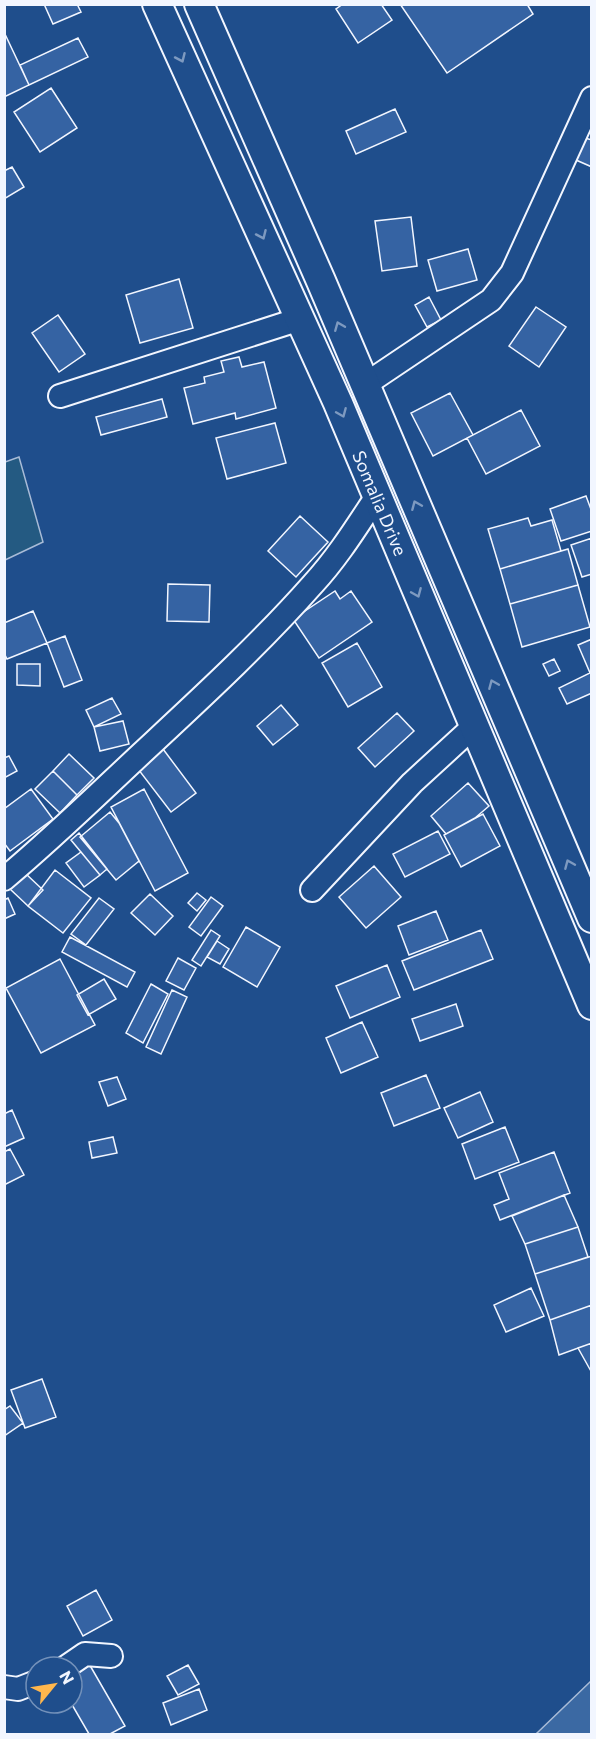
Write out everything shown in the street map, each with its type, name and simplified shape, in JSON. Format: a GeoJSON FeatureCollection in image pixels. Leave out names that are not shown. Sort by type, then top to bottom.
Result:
{"type":"FeatureCollection","features":[{"type":"Feature","properties":{"kind":"main road","name":"Somalia Drive"},"geometry":{"type":"LineString","coordinates":[[157,4],[300,319],[377,496],[591,1005]]}},
{"type":"Feature","properties":{"kind":"main road","name":"Somalia Drive"},"geometry":{"type":"LineString","coordinates":[[199,4],[321,281],[363,386],[591,918]]}},
{"type":"Feature","properties":{"kind":"street"},"geometry":{"type":"LineString","coordinates":[[363,386],[491,300],[512,273],[591,98]]}},
{"type":"Feature","properties":{"kind":"street"},"geometry":{"type":"LineString","coordinates":[[60,396],[300,319]]}},
{"type":"Feature","properties":{"kind":"street"},"geometry":{"type":"LineString","coordinates":[[4,879],[42,848],[212,688],[270,629],[345,546],[377,496]]}},
{"type":"Feature","properties":{"kind":"street"},"geometry":{"type":"LineString","coordinates":[[312,890],[412,783],[473,727]]}},
{"type":"Feature","properties":{"kind":"street"},"geometry":{"type":"LineString","coordinates":[[84,1655],[111,1656]]}},
{"type":"Feature","properties":{"kind":"street"},"geometry":{"type":"LineString","coordinates":[[4,1687],[18,1689],[24,1687]]}},
{"type":"Feature","properties":{"kind":"shaded area"},"geometry":{"type":"Polygon","coordinates":[[[19,457],[43,542],[5,560],[5,462],[19,457]]]}},
{"type":"Feature","properties":{"kind":"shaded area"},"geometry":{"type":"Polygon","coordinates":[[[591,1681],[591,1734],[536,1734],[591,1681]]]}},
{"type":"Feature","properties":{"kind":"building"},"geometry":{"type":"Polygon","coordinates":[[[44,4],[77,4],[81,12],[53,24],[44,4]]]}},
{"type":"Feature","properties":{"kind":"building"},"geometry":{"type":"Polygon","coordinates":[[[343,4],[381,4],[392,20],[358,43],[336,9],[343,4]]]}},
{"type":"Feature","properties":{"kind":"building"},"geometry":{"type":"Polygon","coordinates":[[[400,4],[527,4],[533,14],[447,73],[400,4]]]}},
{"type":"Feature","properties":{"kind":"building"},"geometry":{"type":"Polygon","coordinates":[[[4,32],[29,85],[4,97],[4,32]]]}},
{"type":"Feature","properties":{"kind":"building"},"geometry":{"type":"Polygon","coordinates":[[[78,38],[88,57],[29,85],[20,65],[78,38]]]}},
{"type":"Feature","properties":{"kind":"building"},"geometry":{"type":"Polygon","coordinates":[[[51,88],[77,128],[40,152],[14,112],[51,88]]]}},
{"type":"Feature","properties":{"kind":"building"},"geometry":{"type":"Polygon","coordinates":[[[395,109],[406,132],[356,154],[346,131],[395,109]]]}},
{"type":"Feature","properties":{"kind":"building"},"geometry":{"type":"Polygon","coordinates":[[[585,138],[592,140],[592,167],[576,160],[585,138]]]}},
{"type":"Feature","properties":{"kind":"building"},"geometry":{"type":"Polygon","coordinates":[[[12,167],[24,187],[4,199],[4,171],[12,167]]]}},
{"type":"Feature","properties":{"kind":"building"},"geometry":{"type":"Polygon","coordinates":[[[411,217],[417,266],[382,271],[375,221],[411,217]]]}},
{"type":"Feature","properties":{"kind":"building"},"geometry":{"type":"Polygon","coordinates":[[[468,249],[477,280],[437,291],[428,260],[468,249]]]}},
{"type":"Feature","properties":{"kind":"building"},"geometry":{"type":"Polygon","coordinates":[[[179,279],[193,328],[140,343],[126,295],[179,279]]]}},
{"type":"Feature","properties":{"kind":"building"},"geometry":{"type":"Polygon","coordinates":[[[429,297],[441,320],[427,327],[415,305],[429,297]]]}},
{"type":"Feature","properties":{"kind":"building"},"geometry":{"type":"Polygon","coordinates":[[[536,307],[566,327],[539,367],[509,346],[536,307]]]}},
{"type":"Feature","properties":{"kind":"building"},"geometry":{"type":"Polygon","coordinates":[[[58,315],[85,354],[59,372],[32,333],[58,315]]]}},
{"type":"Feature","properties":{"kind":"building"},"geometry":{"type":"Polygon","coordinates":[[[239,357],[242,367],[264,362],[276,408],[236,419],[235,413],[193,424],[184,388],[205,383],[204,377],[224,372],[221,361],[239,357]]]}},
{"type":"Feature","properties":{"kind":"building"},"geometry":{"type":"Polygon","coordinates":[[[450,393],[473,435],[433,456],[411,413],[450,393]]]}},
{"type":"Feature","properties":{"kind":"building"},"geometry":{"type":"Polygon","coordinates":[[[162,399],[167,417],[101,435],[96,417],[162,399]]]}},
{"type":"Feature","properties":{"kind":"building"},"geometry":{"type":"Polygon","coordinates":[[[521,410],[540,446],[486,474],[467,438],[521,410]]]}},
{"type":"Feature","properties":{"kind":"building"},"geometry":{"type":"Polygon","coordinates":[[[275,423],[286,463],[227,479],[216,438],[275,423]]]}},
{"type":"Feature","properties":{"kind":"building"},"geometry":{"type":"Polygon","coordinates":[[[586,496],[592,512],[592,531],[561,541],[550,509],[586,496]]]}},
{"type":"Feature","properties":{"kind":"building"},"geometry":{"type":"Polygon","coordinates":[[[300,516],[328,542],[296,577],[268,551],[300,516]]]}},
{"type":"Feature","properties":{"kind":"building"},"geometry":{"type":"Polygon","coordinates":[[[528,518],[531,526],[552,520],[561,551],[500,569],[488,529],[528,518]]]}},
{"type":"Feature","properties":{"kind":"building"},"geometry":{"type":"Polygon","coordinates":[[[592,538],[592,574],[582,577],[571,545],[592,538]]]}},
{"type":"Feature","properties":{"kind":"building"},"geometry":{"type":"Polygon","coordinates":[[[568,549],[578,585],[510,604],[500,569],[568,549]]]}},
{"type":"Feature","properties":{"kind":"building"},"geometry":{"type":"Polygon","coordinates":[[[168,584],[210,585],[209,622],[167,621],[168,584]]]}},
{"type":"Feature","properties":{"kind":"building"},"geometry":{"type":"Polygon","coordinates":[[[578,585],[590,627],[522,647],[510,604],[578,585]]]}},
{"type":"Feature","properties":{"kind":"building"},"geometry":{"type":"Polygon","coordinates":[[[335,591],[340,599],[351,591],[372,622],[319,658],[293,619],[335,591]]]}},
{"type":"Feature","properties":{"kind":"building"},"geometry":{"type":"Polygon","coordinates":[[[33,611],[47,643],[7,659],[4,653],[4,623],[33,611]]]}},
{"type":"Feature","properties":{"kind":"building"},"geometry":{"type":"Polygon","coordinates":[[[65,636],[82,680],[64,687],[47,643],[65,636]]]}},
{"type":"Feature","properties":{"kind":"building"},"geometry":{"type":"Polygon","coordinates":[[[592,639],[592,693],[567,704],[559,688],[590,673],[578,645],[592,639]]]}},
{"type":"Feature","properties":{"kind":"building"},"geometry":{"type":"Polygon","coordinates":[[[357,643],[382,687],[348,707],[322,663],[357,643]]]}},
{"type":"Feature","properties":{"kind":"building"},"geometry":{"type":"Polygon","coordinates":[[[554,659],[560,671],[549,676],[543,664],[554,659]]]}},
{"type":"Feature","properties":{"kind":"building"},"geometry":{"type":"Polygon","coordinates":[[[17,664],[40,664],[40,686],[17,685],[17,664]]]}},
{"type":"Feature","properties":{"kind":"building"},"geometry":{"type":"Polygon","coordinates":[[[112,698],[121,714],[94,727],[86,710],[112,698]]]}},
{"type":"Feature","properties":{"kind":"building"},"geometry":{"type":"Polygon","coordinates":[[[281,705],[298,725],[273,745],[257,726],[281,705]]]}},
{"type":"Feature","properties":{"kind":"building"},"geometry":{"type":"Polygon","coordinates":[[[397,713],[414,731],[375,767],[358,748],[397,713]]]}},
{"type":"Feature","properties":{"kind":"building"},"geometry":{"type":"Polygon","coordinates":[[[123,721],[129,744],[100,751],[94,727],[123,721]]]}},
{"type":"Feature","properties":{"kind":"building"},"geometry":{"type":"Polygon","coordinates":[[[163,749],[196,793],[171,812],[138,769],[163,749]]]}},
{"type":"Feature","properties":{"kind":"building"},"geometry":{"type":"Polygon","coordinates":[[[69,754],[94,778],[77,795],[53,771],[69,754]]]}},
{"type":"Feature","properties":{"kind":"building"},"geometry":{"type":"Polygon","coordinates":[[[9,756],[17,771],[4,778],[4,758],[9,756]]]}},
{"type":"Feature","properties":{"kind":"building"},"geometry":{"type":"Polygon","coordinates":[[[53,771],[77,795],[60,813],[35,789],[53,771]]]}},
{"type":"Feature","properties":{"kind":"building"},"geometry":{"type":"Polygon","coordinates":[[[468,783],[489,806],[475,818],[446,834],[431,816],[468,783]]]}},
{"type":"Feature","properties":{"kind":"building"},"geometry":{"type":"Polygon","coordinates":[[[31,789],[53,819],[10,851],[4,843],[4,809],[31,789]]]}},
{"type":"Feature","properties":{"kind":"building"},"geometry":{"type":"Polygon","coordinates":[[[144,789],[188,873],[155,891],[111,807],[144,789]]]}},
{"type":"Feature","properties":{"kind":"building"},"geometry":{"type":"Polygon","coordinates":[[[110,812],[119,823],[139,861],[116,880],[80,837],[110,812]]]}},
{"type":"Feature","properties":{"kind":"building"},"geometry":{"type":"Polygon","coordinates":[[[483,814],[500,846],[461,867],[444,835],[483,814]]]}},
{"type":"Feature","properties":{"kind":"building"},"geometry":{"type":"Polygon","coordinates":[[[438,831],[450,854],[405,877],[393,854],[438,831]]]}},
{"type":"Feature","properties":{"kind":"building"},"geometry":{"type":"Polygon","coordinates":[[[79,833],[107,869],[100,875],[71,840],[79,833]]]}},
{"type":"Feature","properties":{"kind":"building"},"geometry":{"type":"Polygon","coordinates":[[[81,852],[100,875],[84,887],[66,863],[81,852]]]}},
{"type":"Feature","properties":{"kind":"building"},"geometry":{"type":"Polygon","coordinates":[[[374,866],[401,897],[366,928],[339,897],[374,866]]]}},
{"type":"Feature","properties":{"kind":"building"},"geometry":{"type":"Polygon","coordinates":[[[55,870],[91,898],[63,933],[28,906],[55,870]]]}},
{"type":"Feature","properties":{"kind":"building"},"geometry":{"type":"Polygon","coordinates":[[[25,873],[43,890],[28,906],[10,889],[25,873]]]}},
{"type":"Feature","properties":{"kind":"building"},"geometry":{"type":"Polygon","coordinates":[[[197,893],[206,900],[197,911],[188,903],[197,893]]]}},
{"type":"Feature","properties":{"kind":"building"},"geometry":{"type":"Polygon","coordinates":[[[150,894],[173,916],[155,935],[131,913],[150,894]]]}},
{"type":"Feature","properties":{"kind":"building"},"geometry":{"type":"Polygon","coordinates":[[[211,897],[223,906],[201,936],[189,927],[211,897]]]}},
{"type":"Feature","properties":{"kind":"building"},"geometry":{"type":"Polygon","coordinates":[[[8,898],[15,914],[4,919],[4,900],[8,898]]]}},
{"type":"Feature","properties":{"kind":"building"},"geometry":{"type":"Polygon","coordinates":[[[99,898],[114,909],[86,945],[71,934],[99,898]]]}},
{"type":"Feature","properties":{"kind":"building"},"geometry":{"type":"Polygon","coordinates":[[[436,911],[448,940],[409,955],[398,926],[436,911]]]}},
{"type":"Feature","properties":{"kind":"building"},"geometry":{"type":"Polygon","coordinates":[[[246,927],[280,947],[257,987],[223,967],[246,927]]]}},
{"type":"Feature","properties":{"kind":"building"},"geometry":{"type":"Polygon","coordinates":[[[211,930],[220,936],[201,966],[192,960],[211,930]]]}},
{"type":"Feature","properties":{"kind":"building"},"geometry":{"type":"Polygon","coordinates":[[[481,930],[493,959],[414,990],[402,961],[481,930]]]}},
{"type":"Feature","properties":{"kind":"building"},"geometry":{"type":"Polygon","coordinates":[[[70,937],[135,972],[127,987],[62,952],[70,937]]]}},
{"type":"Feature","properties":{"kind":"building"},"geometry":{"type":"Polygon","coordinates":[[[217,941],[229,949],[220,964],[207,957],[217,941]]]}},
{"type":"Feature","properties":{"kind":"building"},"geometry":{"type":"Polygon","coordinates":[[[178,958],[196,968],[184,990],[166,981],[178,958]]]}},
{"type":"Feature","properties":{"kind":"building"},"geometry":{"type":"Polygon","coordinates":[[[60,959],[95,1025],[41,1053],[6,988],[60,959]]]}},
{"type":"Feature","properties":{"kind":"building"},"geometry":{"type":"Polygon","coordinates":[[[387,965],[400,997],[350,1018],[336,986],[387,965]]]}},
{"type":"Feature","properties":{"kind":"building"},"geometry":{"type":"Polygon","coordinates":[[[104,979],[116,999],[88,1015],[77,995],[104,979]]]}},
{"type":"Feature","properties":{"kind":"building"},"geometry":{"type":"Polygon","coordinates":[[[151,984],[168,994],[143,1043],[126,1033],[151,984]]]}},
{"type":"Feature","properties":{"kind":"building"},"geometry":{"type":"Polygon","coordinates":[[[172,990],[187,997],[161,1054],[146,1047],[172,990]]]}},
{"type":"Feature","properties":{"kind":"building"},"geometry":{"type":"Polygon","coordinates":[[[456,1004],[463,1026],[420,1041],[412,1019],[456,1004]]]}},
{"type":"Feature","properties":{"kind":"building"},"geometry":{"type":"Polygon","coordinates":[[[362,1022],[378,1057],[341,1073],[326,1038],[362,1022]]]}},
{"type":"Feature","properties":{"kind":"building"},"geometry":{"type":"Polygon","coordinates":[[[426,1075],[440,1108],[394,1126],[381,1093],[426,1075]]]}},
{"type":"Feature","properties":{"kind":"building"},"geometry":{"type":"Polygon","coordinates":[[[117,1077],[126,1099],[108,1106],[99,1082],[117,1077]]]}},
{"type":"Feature","properties":{"kind":"building"},"geometry":{"type":"Polygon","coordinates":[[[480,1092],[493,1122],[458,1138],[444,1108],[480,1092]]]}},
{"type":"Feature","properties":{"kind":"building"},"geometry":{"type":"Polygon","coordinates":[[[12,1110],[24,1138],[4,1147],[4,1114],[12,1110]]]}},
{"type":"Feature","properties":{"kind":"building"},"geometry":{"type":"Polygon","coordinates":[[[505,1127],[519,1162],[475,1179],[462,1144],[505,1127]]]}},
{"type":"Feature","properties":{"kind":"building"},"geometry":{"type":"Polygon","coordinates":[[[113,1137],[117,1153],[92,1158],[89,1142],[113,1137]]]}},
{"type":"Feature","properties":{"kind":"building"},"geometry":{"type":"Polygon","coordinates":[[[10,1149],[24,1175],[4,1185],[4,1152],[10,1149]]]}},
{"type":"Feature","properties":{"kind":"building"},"geometry":{"type":"Polygon","coordinates":[[[554,1152],[570,1193],[500,1220],[494,1205],[509,1199],[499,1173],[554,1152]]]}},
{"type":"Feature","properties":{"kind":"building"},"geometry":{"type":"Polygon","coordinates":[[[564,1195],[578,1227],[525,1244],[512,1216],[564,1195]]]}},
{"type":"Feature","properties":{"kind":"building"},"geometry":{"type":"Polygon","coordinates":[[[578,1227],[588,1257],[535,1274],[525,1244],[578,1227]]]}},
{"type":"Feature","properties":{"kind":"building"},"geometry":{"type":"Polygon","coordinates":[[[592,1256],[592,1305],[550,1320],[535,1274],[592,1256]]]}},
{"type":"Feature","properties":{"kind":"building"},"geometry":{"type":"Polygon","coordinates":[[[531,1288],[544,1316],[506,1332],[494,1305],[531,1288]]]}},
{"type":"Feature","properties":{"kind":"building"},"geometry":{"type":"Polygon","coordinates":[[[592,1305],[592,1343],[559,1355],[550,1320],[592,1305]]]}},
{"type":"Feature","properties":{"kind":"building"},"geometry":{"type":"Polygon","coordinates":[[[592,1343],[592,1373],[578,1348],[592,1343]]]}},
{"type":"Feature","properties":{"kind":"building"},"geometry":{"type":"Polygon","coordinates":[[[42,1379],[56,1417],[25,1428],[11,1390],[42,1379]]]}},
{"type":"Feature","properties":{"kind":"building"},"geometry":{"type":"Polygon","coordinates":[[[10,1406],[23,1423],[4,1436],[4,1410],[10,1406]]]}},
{"type":"Feature","properties":{"kind":"building"},"geometry":{"type":"Polygon","coordinates":[[[96,1590],[112,1620],[83,1636],[67,1606],[96,1590]]]}},
{"type":"Feature","properties":{"kind":"building"},"geometry":{"type":"Polygon","coordinates":[[[88,1662],[125,1726],[110,1734],[89,1734],[78,1715],[84,1715],[84,1664],[88,1662]]]}},
{"type":"Feature","properties":{"kind":"building"},"geometry":{"type":"Polygon","coordinates":[[[188,1665],[199,1684],[178,1695],[167,1676],[188,1665]]]}},
{"type":"Feature","properties":{"kind":"building"},"geometry":{"type":"Polygon","coordinates":[[[199,1689],[207,1710],[171,1725],[163,1703],[199,1689]]]}}]}
